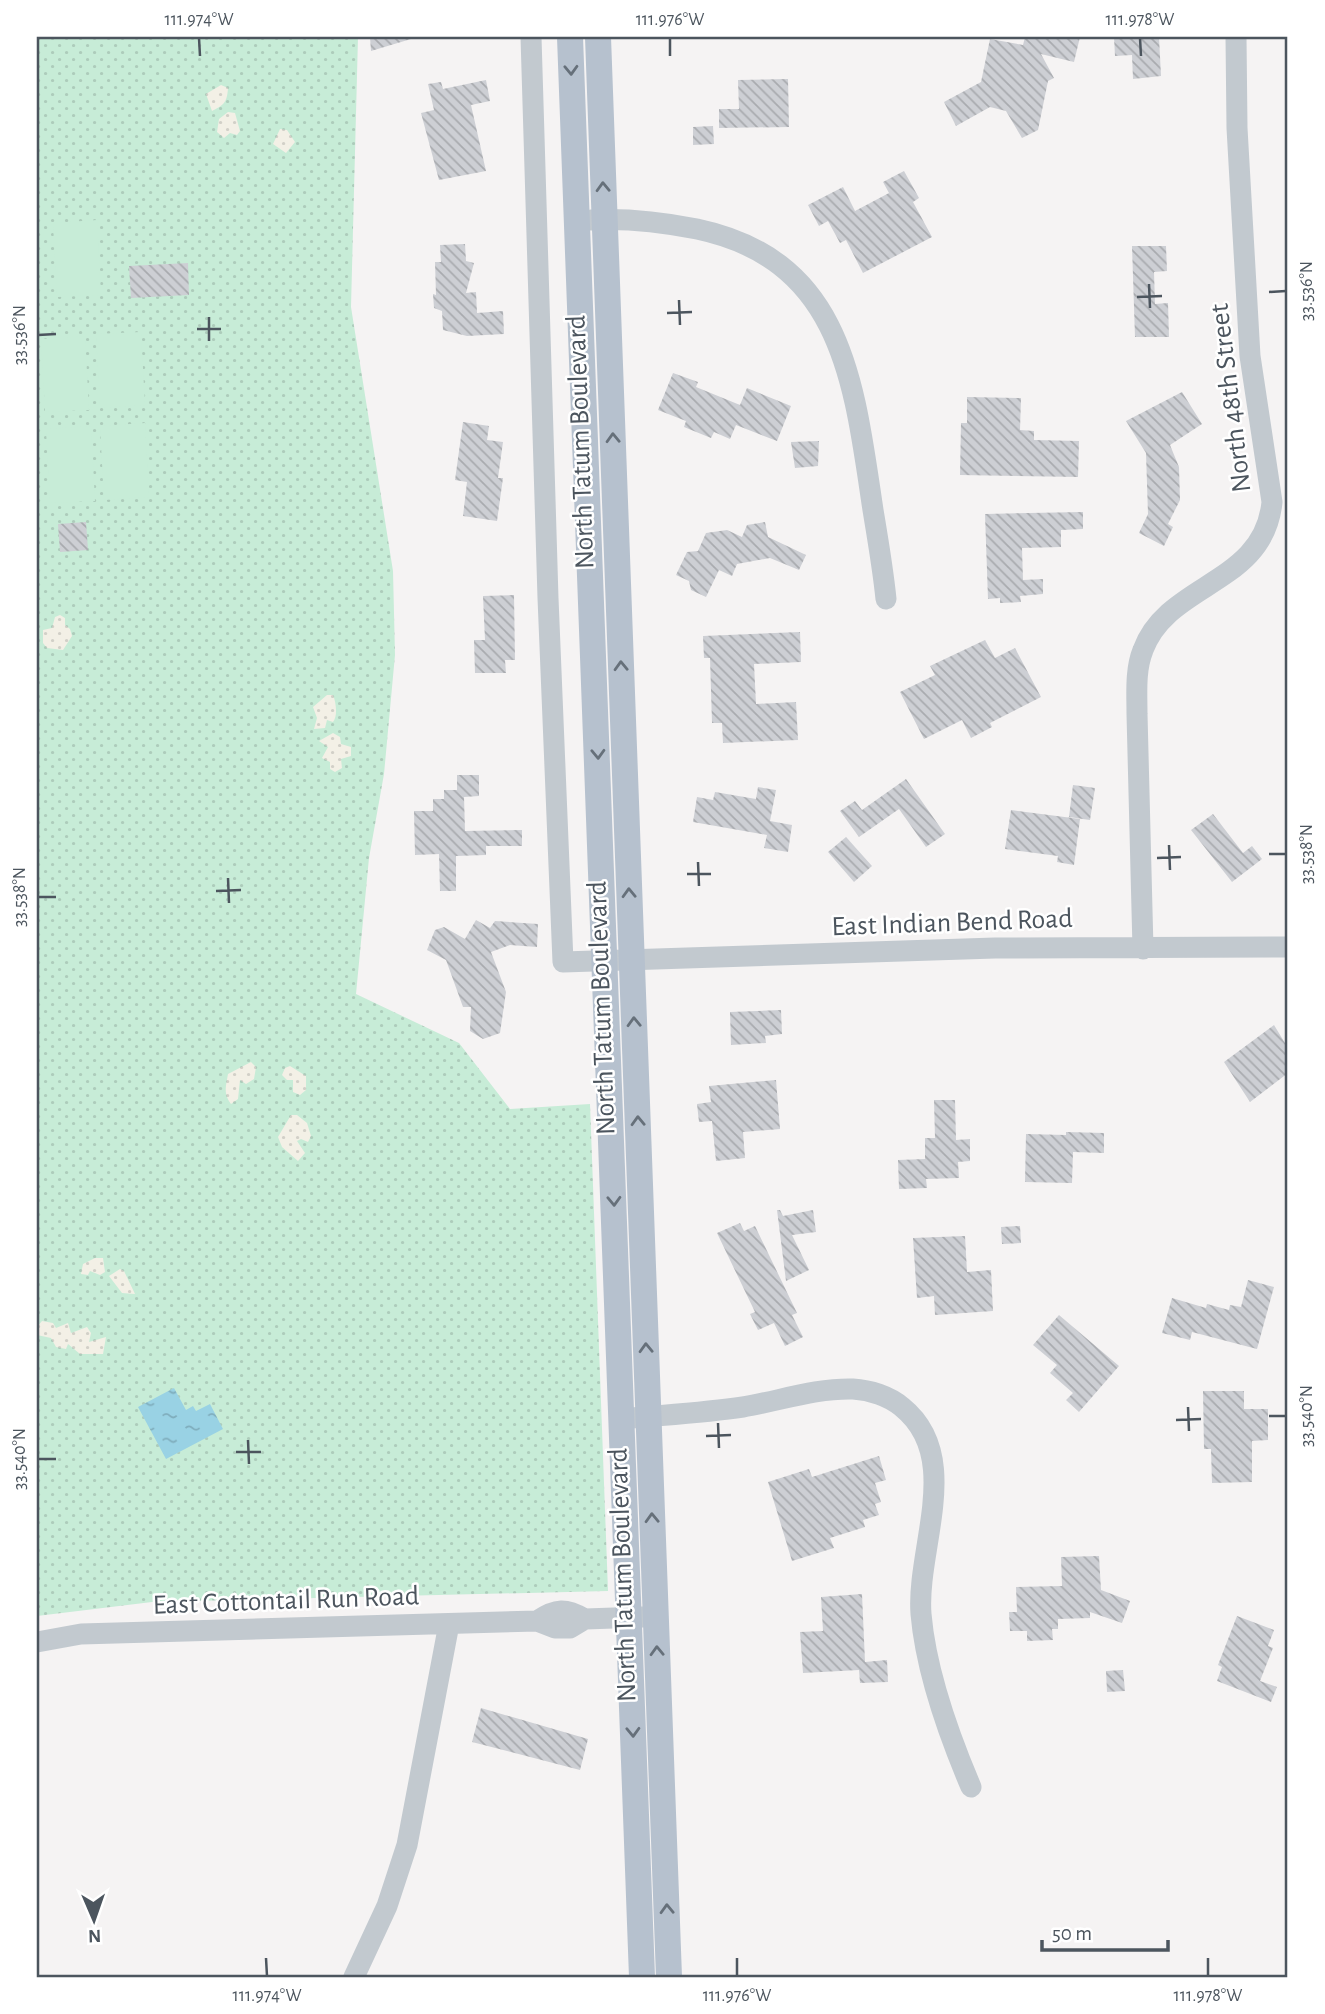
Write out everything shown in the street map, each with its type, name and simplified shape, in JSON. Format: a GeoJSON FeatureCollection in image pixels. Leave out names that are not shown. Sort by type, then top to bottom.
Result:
{"type":"FeatureCollection","features":[{"type":"Feature","properties":{"kind":"main road","name":"North Tatum Boulevard"},"geometry":{"type":"LineString","coordinates":[[570,37],[576,221],[618,961],[648,1417],[669,1977]]}},
{"type":"Feature","properties":{"kind":"main road","name":"North Tatum Boulevard"},"geometry":{"type":"LineString","coordinates":[[598,37],[618,961],[621,1419],[642,1977]]}},
{"type":"Feature","properties":{"kind":"street","name":"North Tatum Boulevard"},"geometry":{"type":"LineString","coordinates":[[531,37],[548,598],[563,962],[618,961]]}},
{"type":"Feature","properties":{"kind":"street","name":"North 48th Street"},"geometry":{"type":"LineString","coordinates":[[1143,949],[1137,714],[1137,683],[1143,649],[1159,624],[1174,610],[1257,548],[1271,515],[1272,502],[1250,356],[1237,141],[1236,37]]}},
{"type":"Feature","properties":{"kind":"street"},"geometry":{"type":"LineString","coordinates":[[576,221],[650,220],[724,235],[770,256],[789,271],[810,294],[829,323],[859,412],[886,599]]}},
{"type":"Feature","properties":{"kind":"street","name":"East Indian Bend Road"},"geometry":{"type":"LineString","coordinates":[[618,961],[995,948],[1288,947]]}},
{"type":"Feature","properties":{"kind":"street"},"geometry":{"type":"LineString","coordinates":[[621,1419],[743,1407],[834,1390],[855,1389],[879,1393],[897,1403],[921,1427],[932,1456],[934,1477],[921,1583],[927,1657],[958,1757],[971,1787]]}},
{"type":"Feature","properties":{"kind":"street","name":"East Cottontail Run Road"},"geometry":{"type":"LineString","coordinates":[[37,1642],[81,1634],[537,1621],[555,1628],[570,1628],[585,1619],[656,1616]]}},
{"type":"Feature","properties":{"kind":"street"},"geometry":{"type":"LineString","coordinates":[[354,1977],[387,1906],[407,1845],[449,1624]]}},
{"type":"Feature","properties":{"kind":"green space"},"geometry":{"type":"Polygon","coordinates":[[[37,37],[358,37],[351,307],[393,571],[395,655],[384,774],[369,858],[356,994],[459,1043],[510,1109],[590,1104],[608,1591],[152,1602],[37,1616],[37,37]]]}},
{"type":"Feature","properties":{"kind":"green space"},"geometry":{"type":"Polygon","coordinates":[[[97,220],[101,295],[57,297],[53,223],[97,220]]]}},
{"type":"Feature","properties":{"kind":"green space"},"geometry":{"type":"Polygon","coordinates":[[[141,332],[145,405],[100,408],[96,334],[141,332]]]}},
{"type":"Feature","properties":{"kind":"green space"},"geometry":{"type":"Polygon","coordinates":[[[85,336],[89,410],[45,412],[41,339],[85,336]]]}},
{"type":"Feature","properties":{"kind":"green space"},"geometry":{"type":"Polygon","coordinates":[[[145,423],[149,497],[104,500],[100,426],[145,423]]]}},
{"type":"Feature","properties":{"kind":"green space"},"geometry":{"type":"Polygon","coordinates":[[[91,426],[95,501],[50,503],[46,429],[91,426]]]}},
{"type":"Feature","properties":{"kind":"sand"},"geometry":{"type":"Polygon","coordinates":[[[221,85],[228,88],[227,98],[212,111],[206,94],[221,85]]]}},
{"type":"Feature","properties":{"kind":"sand"},"geometry":{"type":"Polygon","coordinates":[[[228,112],[235,113],[240,131],[237,135],[230,133],[224,138],[217,132],[219,119],[228,112]]]}},
{"type":"Feature","properties":{"kind":"sand"},"geometry":{"type":"Polygon","coordinates":[[[280,129],[287,130],[295,142],[286,153],[273,144],[280,129]]]}},
{"type":"Feature","properties":{"kind":"sand"},"geometry":{"type":"Polygon","coordinates":[[[60,615],[65,618],[65,625],[72,636],[63,650],[47,648],[43,643],[43,630],[52,628],[55,617],[60,615]]]}},
{"type":"Feature","properties":{"kind":"sand"},"geometry":{"type":"Polygon","coordinates":[[[327,695],[333,695],[334,698],[335,719],[333,722],[327,720],[325,728],[314,729],[317,718],[313,707],[327,695]]]}},
{"type":"Feature","properties":{"kind":"sand"},"geometry":{"type":"Polygon","coordinates":[[[333,733],[340,737],[341,744],[351,747],[351,756],[341,759],[342,768],[335,772],[330,769],[330,762],[322,758],[328,747],[319,741],[333,733]]]}},
{"type":"Feature","properties":{"kind":"sand"},"geometry":{"type":"Polygon","coordinates":[[[251,1062],[256,1067],[254,1079],[246,1084],[240,1080],[238,1099],[231,1104],[226,1093],[228,1074],[251,1062]]]}},
{"type":"Feature","properties":{"kind":"sand"},"geometry":{"type":"Polygon","coordinates":[[[290,1066],[306,1076],[306,1090],[300,1095],[293,1092],[293,1080],[287,1080],[282,1075],[285,1068],[290,1066]]]}},
{"type":"Feature","properties":{"kind":"sand"},"geometry":{"type":"Polygon","coordinates":[[[291,1115],[297,1115],[307,1123],[311,1136],[308,1142],[301,1139],[297,1141],[305,1153],[298,1161],[282,1147],[278,1137],[291,1115]]]}},
{"type":"Feature","properties":{"kind":"sand"},"geometry":{"type":"Polygon","coordinates":[[[95,1258],[103,1258],[105,1272],[100,1275],[90,1271],[88,1275],[81,1274],[83,1264],[95,1258]]]}},
{"type":"Feature","properties":{"kind":"sand"},"geometry":{"type":"Polygon","coordinates":[[[120,1269],[124,1271],[135,1294],[122,1293],[109,1276],[120,1269]]]}},
{"type":"Feature","properties":{"kind":"sand"},"geometry":{"type":"Polygon","coordinates":[[[42,1321],[53,1323],[56,1328],[68,1323],[71,1333],[87,1327],[91,1333],[89,1342],[106,1337],[103,1354],[80,1354],[68,1344],[66,1349],[56,1347],[51,1338],[37,1335],[37,1327],[42,1321]]]}},
{"type":"Feature","properties":{"kind":"water"},"geometry":{"type":"Polygon","coordinates":[[[174,1388],[186,1410],[193,1406],[196,1411],[210,1404],[223,1429],[166,1459],[138,1407],[174,1388]]]}},
{"type":"Feature","properties":{"kind":"building"},"geometry":{"type":"Polygon","coordinates":[[[370,37],[410,37],[411,39],[371,51],[370,37]]]}},
{"type":"Feature","properties":{"kind":"building"},"geometry":{"type":"Polygon","coordinates":[[[1025,37],[1080,37],[1074,62],[1041,54],[1054,78],[1048,81],[1038,130],[1022,138],[1006,111],[990,107],[956,126],[944,102],[981,82],[990,39],[1023,45],[1025,37]]]}},
{"type":"Feature","properties":{"kind":"building"},"geometry":{"type":"Polygon","coordinates":[[[1114,37],[1159,37],[1161,76],[1133,79],[1132,55],[1115,56],[1114,37]]]}},
{"type":"Feature","properties":{"kind":"building"},"geometry":{"type":"Polygon","coordinates":[[[788,79],[789,127],[719,128],[719,109],[739,109],[738,80],[788,79]]]}},
{"type":"Feature","properties":{"kind":"building"},"geometry":{"type":"Polygon","coordinates":[[[486,80],[490,101],[471,105],[486,171],[439,180],[421,113],[434,110],[428,84],[441,82],[443,89],[486,80]]]}},
{"type":"Feature","properties":{"kind":"building"},"geometry":{"type":"Polygon","coordinates":[[[713,126],[714,144],[693,145],[693,127],[713,126]]]}},
{"type":"Feature","properties":{"kind":"building"},"geometry":{"type":"Polygon","coordinates":[[[904,171],[919,198],[913,202],[932,237],[863,273],[846,240],[840,243],[828,221],[819,226],[808,205],[843,187],[855,211],[889,193],[883,182],[904,171]]]}},
{"type":"Feature","properties":{"kind":"building"},"geometry":{"type":"Polygon","coordinates":[[[465,244],[466,261],[474,263],[466,293],[476,292],[477,313],[503,311],[504,334],[467,336],[443,330],[442,311],[434,308],[435,262],[441,262],[440,245],[465,244]]]}},
{"type":"Feature","properties":{"kind":"building"},"geometry":{"type":"Polygon","coordinates":[[[1132,246],[1166,246],[1167,271],[1154,272],[1155,304],[1168,303],[1169,337],[1135,337],[1132,246]]]}},
{"type":"Feature","properties":{"kind":"building"},"geometry":{"type":"Polygon","coordinates":[[[188,263],[189,295],[131,298],[129,266],[188,263]]]}},
{"type":"Feature","properties":{"kind":"building"},"geometry":{"type":"Polygon","coordinates":[[[673,373],[698,382],[696,387],[740,405],[747,388],[791,406],[777,441],[736,425],[730,439],[714,432],[711,438],[684,427],[686,421],[658,410],[673,373]]]}},
{"type":"Feature","properties":{"kind":"building"},"geometry":{"type":"Polygon","coordinates":[[[1182,392],[1202,424],[1170,445],[1179,467],[1180,500],[1168,524],[1173,527],[1164,546],[1139,533],[1148,514],[1146,453],[1126,421],[1182,392]]]}},
{"type":"Feature","properties":{"kind":"building"},"geometry":{"type":"Polygon","coordinates":[[[967,397],[1021,398],[1020,430],[1034,431],[1034,440],[1079,441],[1078,477],[960,475],[961,423],[967,423],[967,397]]]}},
{"type":"Feature","properties":{"kind":"building"},"geometry":{"type":"Polygon","coordinates":[[[463,422],[489,426],[487,440],[503,442],[498,478],[503,478],[497,521],[463,516],[467,482],[455,480],[463,422]]]}},
{"type":"Feature","properties":{"kind":"building"},"geometry":{"type":"Polygon","coordinates":[[[819,441],[818,466],[795,468],[791,442],[819,441]]]}},
{"type":"Feature","properties":{"kind":"building"},"geometry":{"type":"Polygon","coordinates":[[[1083,512],[1083,529],[1061,530],[1061,547],[1022,548],[1023,580],[1043,579],[1043,594],[1020,596],[1021,602],[1000,603],[1000,598],[988,599],[985,514],[1083,512]]]}},
{"type":"Feature","properties":{"kind":"building"},"geometry":{"type":"Polygon","coordinates":[[[86,522],[88,550],[60,552],[58,524],[86,522]]]}},
{"type":"Feature","properties":{"kind":"building"},"geometry":{"type":"Polygon","coordinates":[[[765,522],[768,537],[806,555],[799,570],[770,558],[737,564],[732,576],[719,570],[706,597],[691,590],[689,581],[676,575],[687,552],[698,551],[706,533],[727,530],[742,537],[747,525],[765,522]]]}},
{"type":"Feature","properties":{"kind":"building"},"geometry":{"type":"Polygon","coordinates":[[[514,595],[515,660],[505,660],[506,673],[475,673],[474,640],[485,640],[483,596],[514,595]]]}},
{"type":"Feature","properties":{"kind":"building"},"geometry":{"type":"Polygon","coordinates":[[[800,632],[801,662],[754,664],[756,704],[796,702],[798,740],[723,743],[722,723],[712,723],[710,658],[704,658],[703,636],[800,632]]]}},
{"type":"Feature","properties":{"kind":"building"},"geometry":{"type":"Polygon","coordinates":[[[985,640],[995,658],[1015,648],[1041,697],[990,723],[992,727],[971,738],[962,720],[924,739],[900,692],[935,675],[930,666],[985,640]]]}},
{"type":"Feature","properties":{"kind":"building"},"geometry":{"type":"Polygon","coordinates":[[[457,775],[479,775],[479,796],[464,797],[465,831],[522,830],[522,846],[486,846],[486,855],[456,856],[456,891],[440,891],[439,854],[415,855],[414,811],[433,811],[433,799],[444,799],[444,790],[457,790],[457,775]]]}},
{"type":"Feature","properties":{"kind":"building"},"geometry":{"type":"Polygon","coordinates":[[[906,779],[945,834],[926,847],[899,809],[859,837],[840,811],[855,801],[862,810],[906,779]]]}},
{"type":"Feature","properties":{"kind":"building"},"geometry":{"type":"Polygon","coordinates":[[[1073,785],[1095,788],[1090,820],[1069,817],[1073,785]]]}},
{"type":"Feature","properties":{"kind":"building"},"geometry":{"type":"Polygon","coordinates":[[[758,787],[776,790],[770,821],[792,825],[788,852],[764,848],[767,835],[693,822],[697,797],[713,800],[715,792],[756,799],[758,787]]]}},
{"type":"Feature","properties":{"kind":"building"},"geometry":{"type":"Polygon","coordinates":[[[1011,810],[1080,819],[1074,865],[1057,862],[1058,856],[1005,849],[1011,810]]]}},
{"type":"Feature","properties":{"kind":"building"},"geometry":{"type":"Polygon","coordinates":[[[1213,814],[1243,853],[1252,846],[1262,859],[1232,882],[1191,830],[1213,814]]]}},
{"type":"Feature","properties":{"kind":"building"},"geometry":{"type":"Polygon","coordinates":[[[846,837],[872,866],[854,882],[828,852],[846,837]]]}},
{"type":"Feature","properties":{"kind":"building"},"geometry":{"type":"Polygon","coordinates":[[[476,920],[490,928],[495,921],[538,924],[537,947],[510,945],[491,952],[506,992],[500,1033],[483,1039],[470,1031],[471,1007],[463,1007],[446,960],[427,950],[435,930],[444,927],[465,939],[476,920]]]}},
{"type":"Feature","properties":{"kind":"building"},"geometry":{"type":"Polygon","coordinates":[[[781,1010],[782,1034],[765,1036],[766,1043],[731,1045],[730,1012],[781,1010]]]}},
{"type":"Feature","properties":{"kind":"building"},"geometry":{"type":"Polygon","coordinates":[[[1274,1025],[1288,1048],[1288,1073],[1250,1102],[1224,1062],[1274,1025]]]}},
{"type":"Feature","properties":{"kind":"building"},"geometry":{"type":"Polygon","coordinates":[[[776,1080],[780,1129],[743,1132],[745,1158],[716,1161],[712,1121],[699,1122],[697,1104],[711,1102],[709,1086],[776,1080]]]}},
{"type":"Feature","properties":{"kind":"building"},"geometry":{"type":"Polygon","coordinates":[[[934,1100],[955,1100],[956,1140],[970,1139],[970,1161],[958,1162],[959,1178],[926,1179],[927,1188],[899,1189],[898,1160],[925,1159],[925,1138],[935,1138],[934,1100]]]}},
{"type":"Feature","properties":{"kind":"building"},"geometry":{"type":"Polygon","coordinates":[[[1066,1132],[1104,1133],[1104,1153],[1073,1152],[1072,1183],[1025,1182],[1026,1134],[1066,1135],[1066,1132]]]}},
{"type":"Feature","properties":{"kind":"building"},"geometry":{"type":"Polygon","coordinates":[[[777,1210],[780,1210],[783,1216],[813,1210],[816,1232],[792,1235],[809,1270],[786,1281],[777,1210]]]}},
{"type":"Feature","properties":{"kind":"building"},"geometry":{"type":"Polygon","coordinates":[[[740,1223],[744,1231],[755,1226],[797,1313],[792,1315],[803,1337],[785,1346],[774,1323],[758,1330],[750,1314],[755,1312],[717,1233],[740,1223]]]}},
{"type":"Feature","properties":{"kind":"building"},"geometry":{"type":"Polygon","coordinates":[[[1020,1226],[1021,1243],[1002,1244],[1001,1227],[1020,1226]]]}},
{"type":"Feature","properties":{"kind":"building"},"geometry":{"type":"Polygon","coordinates":[[[965,1236],[967,1272],[991,1270],[993,1311],[935,1315],[934,1296],[917,1298],[913,1238],[965,1236]]]}},
{"type":"Feature","properties":{"kind":"building"},"geometry":{"type":"Polygon","coordinates":[[[1248,1280],[1274,1287],[1257,1349],[1192,1332],[1190,1340],[1162,1333],[1172,1298],[1206,1308],[1207,1304],[1229,1310],[1230,1305],[1241,1307],[1248,1280]]]}},
{"type":"Feature","properties":{"kind":"building"},"geometry":{"type":"Polygon","coordinates":[[[1059,1315],[1119,1366],[1079,1412],[1066,1400],[1073,1393],[1050,1373],[1057,1365],[1033,1345],[1059,1315]]]}},
{"type":"Feature","properties":{"kind":"building"},"geometry":{"type":"Polygon","coordinates":[[[1203,1391],[1244,1391],[1244,1409],[1268,1409],[1268,1440],[1252,1441],[1252,1482],[1212,1483],[1211,1449],[1204,1449],[1203,1391]]]}},
{"type":"Feature","properties":{"kind":"building"},"geometry":{"type":"Polygon","coordinates":[[[879,1456],[886,1480],[875,1483],[881,1502],[875,1504],[879,1515],[863,1520],[865,1527],[830,1538],[834,1548],[792,1561],[768,1482],[809,1469],[812,1477],[879,1456]]]}},
{"type":"Feature","properties":{"kind":"building"},"geometry":{"type":"Polygon","coordinates":[[[1099,1556],[1101,1590],[1130,1601],[1122,1623],[1090,1612],[1090,1618],[1058,1619],[1058,1629],[1052,1629],[1053,1640],[1027,1641],[1027,1631],[1010,1631],[1009,1612],[1017,1612],[1016,1587],[1062,1586],[1061,1557],[1099,1556]]]}},
{"type":"Feature","properties":{"kind":"building"},"geometry":{"type":"Polygon","coordinates":[[[862,1594],[865,1662],[887,1660],[888,1682],[860,1683],[859,1670],[803,1673],[800,1632],[823,1631],[821,1597],[862,1594]]]}},
{"type":"Feature","properties":{"kind":"building"},"geometry":{"type":"Polygon","coordinates":[[[1237,1616],[1274,1630],[1268,1646],[1273,1648],[1260,1681],[1277,1687],[1271,1702],[1217,1681],[1222,1667],[1218,1665],[1237,1616]]]}},
{"type":"Feature","properties":{"kind":"building"},"geometry":{"type":"Polygon","coordinates":[[[1123,1670],[1125,1691],[1107,1692],[1106,1671],[1123,1670]]]}},
{"type":"Feature","properties":{"kind":"building"},"geometry":{"type":"Polygon","coordinates":[[[481,1708],[588,1739],[580,1770],[472,1742],[481,1708]]]}}]}
